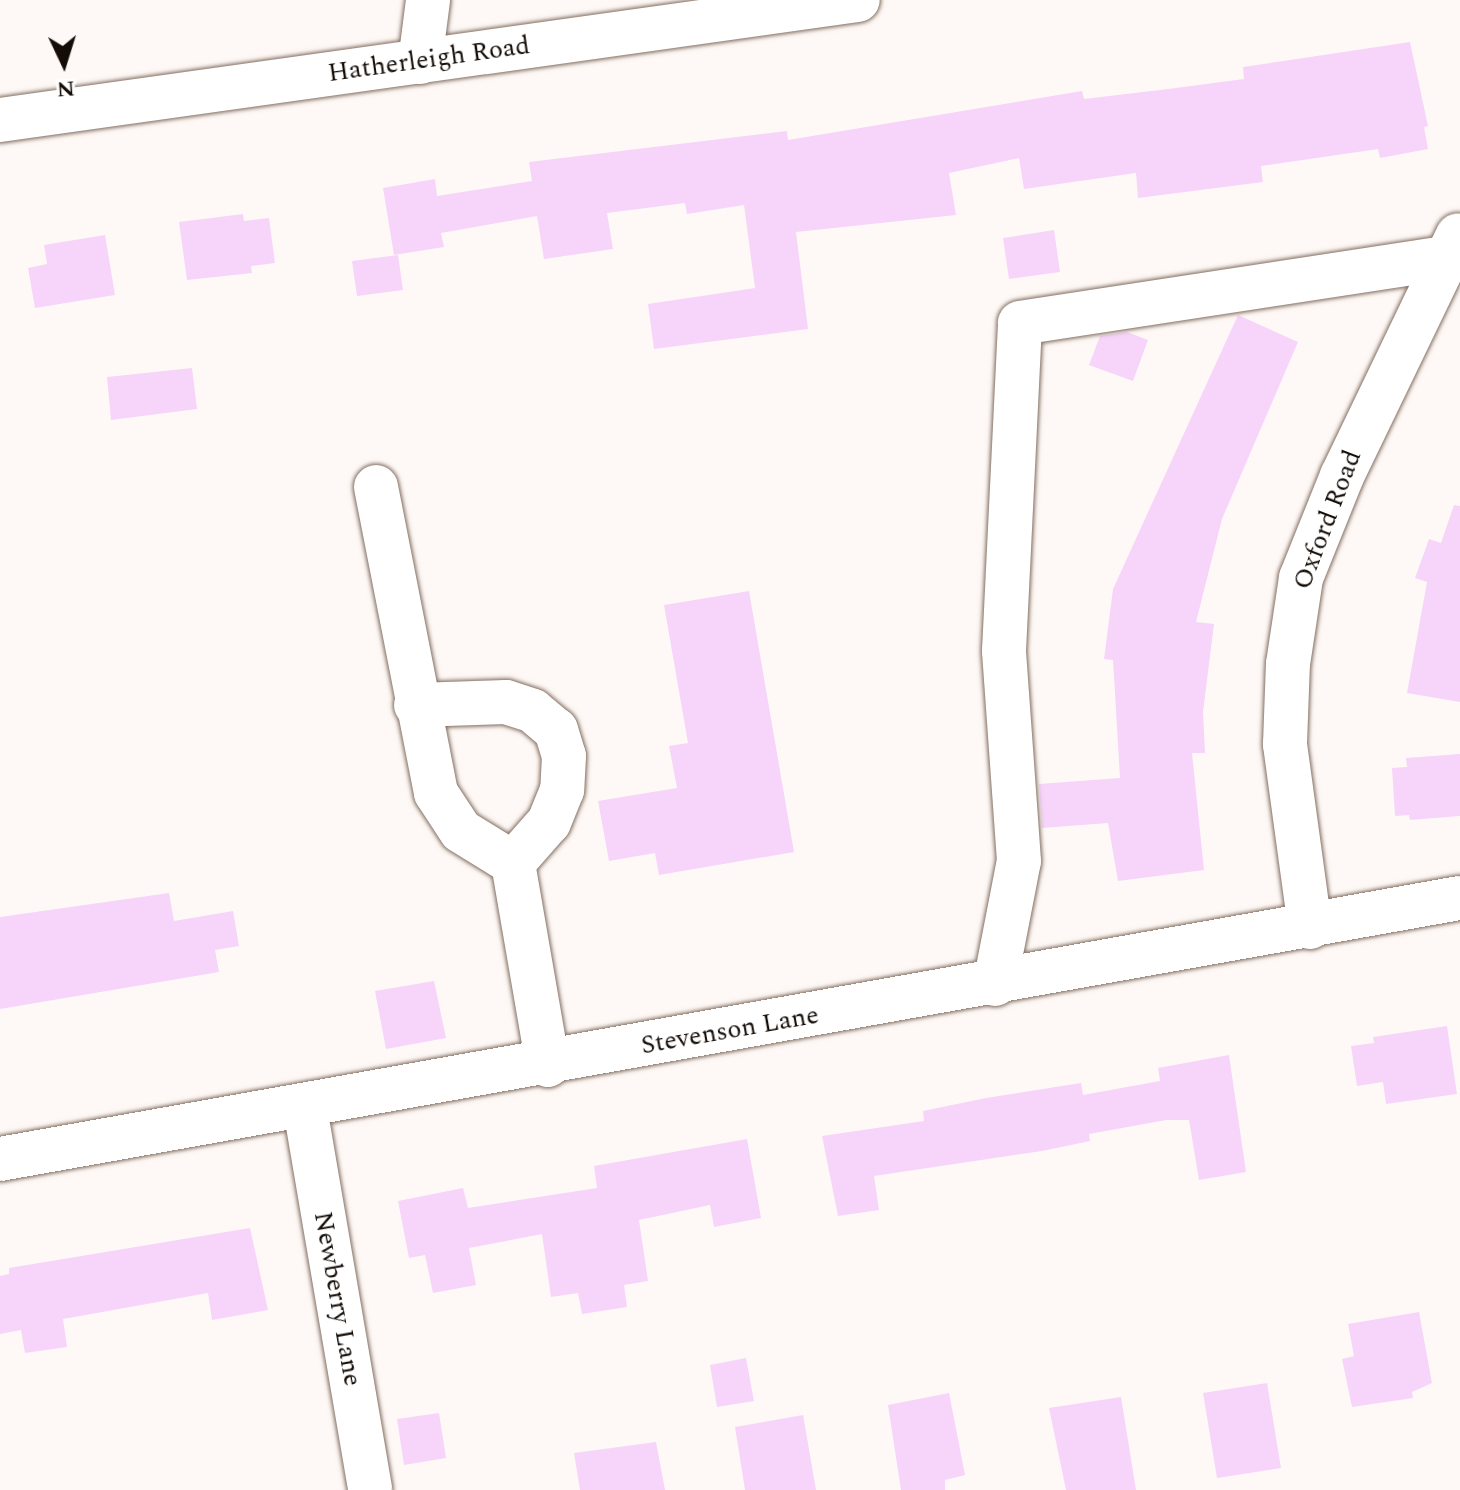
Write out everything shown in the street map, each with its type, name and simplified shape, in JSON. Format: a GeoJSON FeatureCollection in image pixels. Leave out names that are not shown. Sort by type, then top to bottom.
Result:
{"type":"FeatureCollection","features":[{"type":"Feature","properties":{"kind":"street"},"geometry":{"type":"LineString","coordinates":[[420,62],[428,0]]}},
{"type":"Feature","properties":{"kind":"street","name":"Hatherleigh Road"},"geometry":{"type":"LineString","coordinates":[[0,120],[858,0]]}},
{"type":"Feature","properties":{"kind":"street"},"geometry":{"type":"LineString","coordinates":[[995,984],[1019,861],[1004,651],[1020,323],[1456,244]]}},
{"type":"Feature","properties":{"kind":"street","name":"Oxford Road"},"geometry":{"type":"LineString","coordinates":[[1310,927],[1285,744],[1288,664],[1301,578],[1342,476],[1456,244]]}},
{"type":"Feature","properties":{"kind":"street"},"geometry":{"type":"LineString","coordinates":[[376,487],[416,705],[436,793],[461,831],[513,863],[548,1065]]}},
{"type":"Feature","properties":{"kind":"street"},"geometry":{"type":"LineString","coordinates":[[416,705],[506,702],[533,711],[556,730],[564,756],[562,790],[549,822],[513,863]]}},
{"type":"Feature","properties":{"kind":"street","name":"Stevenson Lane"},"geometry":{"type":"LineString","coordinates":[[0,1159],[548,1065],[1460,898]]}},
{"type":"Feature","properties":{"kind":"street","name":"Newberry Lane"},"geometry":{"type":"LineString","coordinates":[[305,1108],[370,1490]]}},
{"type":"Feature","properties":{"kind":"building"},"geometry":{"type":"Polygon","coordinates":[[[1410,42],[1428,126],[1424,127],[1428,149],[1380,158],[1378,149],[1261,166],[1263,182],[1138,198],[1136,173],[1024,189],[1019,158],[949,173],[956,215],[796,232],[808,329],[654,349],[648,304],[755,288],[744,205],[687,214],[685,203],[607,213],[613,249],[544,259],[537,216],[441,233],[444,247],[394,255],[383,188],[435,179],[437,196],[532,181],[529,162],[787,131],[788,140],[1082,91],[1084,99],[1244,79],[1243,67],[1410,42]]]}},
{"type":"Feature","properties":{"kind":"building"},"geometry":{"type":"Polygon","coordinates":[[[243,214],[244,221],[269,218],[275,263],[251,266],[252,273],[187,280],[179,222],[243,214]]]}},
{"type":"Feature","properties":{"kind":"building"},"geometry":{"type":"Polygon","coordinates":[[[1054,230],[1060,272],[1009,279],[1003,238],[1054,230]]]}},
{"type":"Feature","properties":{"kind":"building"},"geometry":{"type":"Polygon","coordinates":[[[105,235],[115,295],[35,308],[28,268],[47,264],[44,245],[105,235]]]}},
{"type":"Feature","properties":{"kind":"building"},"geometry":{"type":"Polygon","coordinates":[[[398,255],[403,290],[357,296],[352,261],[398,255]]]}},
{"type":"Feature","properties":{"kind":"building"},"geometry":{"type":"Polygon","coordinates":[[[1238,315],[1298,342],[1222,519],[1196,622],[1214,624],[1203,712],[1205,753],[1192,753],[1204,870],[1118,881],[1108,823],[1042,828],[1039,784],[1120,778],[1113,660],[1104,659],[1113,589],[1238,315]]]}},
{"type":"Feature","properties":{"kind":"building"},"geometry":{"type":"Polygon","coordinates":[[[1127,332],[1148,340],[1133,381],[1089,365],[1100,336],[1127,332]]]}},
{"type":"Feature","properties":{"kind":"building"},"geometry":{"type":"Polygon","coordinates":[[[192,368],[197,409],[111,420],[107,377],[192,368]]]}},
{"type":"Feature","properties":{"kind":"building"},"geometry":{"type":"Polygon","coordinates":[[[1454,505],[1460,506],[1460,702],[1407,693],[1427,582],[1415,578],[1429,539],[1441,543],[1454,505]]]}},
{"type":"Feature","properties":{"kind":"building"},"geometry":{"type":"Polygon","coordinates":[[[749,591],[794,852],[659,875],[655,853],[609,861],[598,801],[677,788],[669,746],[688,743],[664,605],[749,591]]]}},
{"type":"Feature","properties":{"kind":"building"},"geometry":{"type":"Polygon","coordinates":[[[1460,754],[1460,816],[1410,820],[1409,815],[1395,816],[1392,768],[1407,767],[1406,758],[1460,754]]]}},
{"type":"Feature","properties":{"kind":"building"},"geometry":{"type":"Polygon","coordinates":[[[169,893],[174,921],[233,911],[239,946],[215,950],[219,972],[0,1009],[0,917],[169,893]]]}},
{"type":"Feature","properties":{"kind":"building"},"geometry":{"type":"Polygon","coordinates":[[[434,981],[446,1038],[386,1049],[375,991],[434,981]]]}},
{"type":"Feature","properties":{"kind":"building"},"geometry":{"type":"Polygon","coordinates":[[[1447,1026],[1457,1094],[1386,1104],[1383,1082],[1357,1086],[1351,1046],[1374,1043],[1373,1037],[1447,1026]]]}},
{"type":"Feature","properties":{"kind":"building"},"geometry":{"type":"Polygon","coordinates":[[[1229,1055],[1246,1172],[1199,1180],[1189,1120],[1166,1120],[1089,1134],[1090,1141],[1042,1151],[874,1176],[879,1210],[838,1216],[822,1136],[924,1121],[923,1111],[986,1098],[1081,1083],[1083,1095],[1160,1081],[1158,1068],[1229,1055]]]}},
{"type":"Feature","properties":{"kind":"building"},"geometry":{"type":"Polygon","coordinates":[[[747,1139],[761,1218],[714,1227],[710,1205],[639,1220],[648,1281],[624,1285],[627,1307],[582,1314],[578,1293],[551,1297],[542,1234],[469,1248],[476,1285],[433,1293],[425,1255],[409,1258],[398,1201],[463,1188],[468,1208],[597,1188],[594,1166],[747,1139]]]}},
{"type":"Feature","properties":{"kind":"building"},"geometry":{"type":"Polygon","coordinates":[[[250,1228],[268,1310],[212,1320],[208,1293],[63,1319],[67,1347],[25,1353],[21,1330],[0,1334],[0,1276],[9,1274],[9,1268],[250,1228]]]}},
{"type":"Feature","properties":{"kind":"building"},"geometry":{"type":"Polygon","coordinates":[[[1419,1312],[1432,1383],[1412,1392],[1413,1398],[1352,1407],[1342,1359],[1354,1356],[1348,1324],[1419,1312]]]}},
{"type":"Feature","properties":{"kind":"building"},"geometry":{"type":"Polygon","coordinates":[[[746,1358],[754,1401],[717,1407],[710,1365],[746,1358]]]}},
{"type":"Feature","properties":{"kind":"building"},"geometry":{"type":"Polygon","coordinates":[[[1267,1383],[1281,1468],[1217,1478],[1203,1393],[1267,1383]]]}},
{"type":"Feature","properties":{"kind":"building"},"geometry":{"type":"Polygon","coordinates":[[[949,1393],[965,1475],[945,1480],[945,1490],[901,1490],[888,1405],[949,1393]]]}},
{"type":"Feature","properties":{"kind":"building"},"geometry":{"type":"Polygon","coordinates":[[[1121,1397],[1136,1490],[1066,1490],[1049,1408],[1121,1397]]]}},
{"type":"Feature","properties":{"kind":"building"},"geometry":{"type":"Polygon","coordinates":[[[439,1413],[446,1458],[404,1465],[397,1419],[439,1413]]]}},
{"type":"Feature","properties":{"kind":"building"},"geometry":{"type":"Polygon","coordinates":[[[803,1415],[816,1490],[745,1490],[735,1427],[803,1415]]]}},
{"type":"Feature","properties":{"kind":"building"},"geometry":{"type":"Polygon","coordinates":[[[656,1442],[665,1490],[580,1490],[574,1453],[656,1442]]]}}]}
